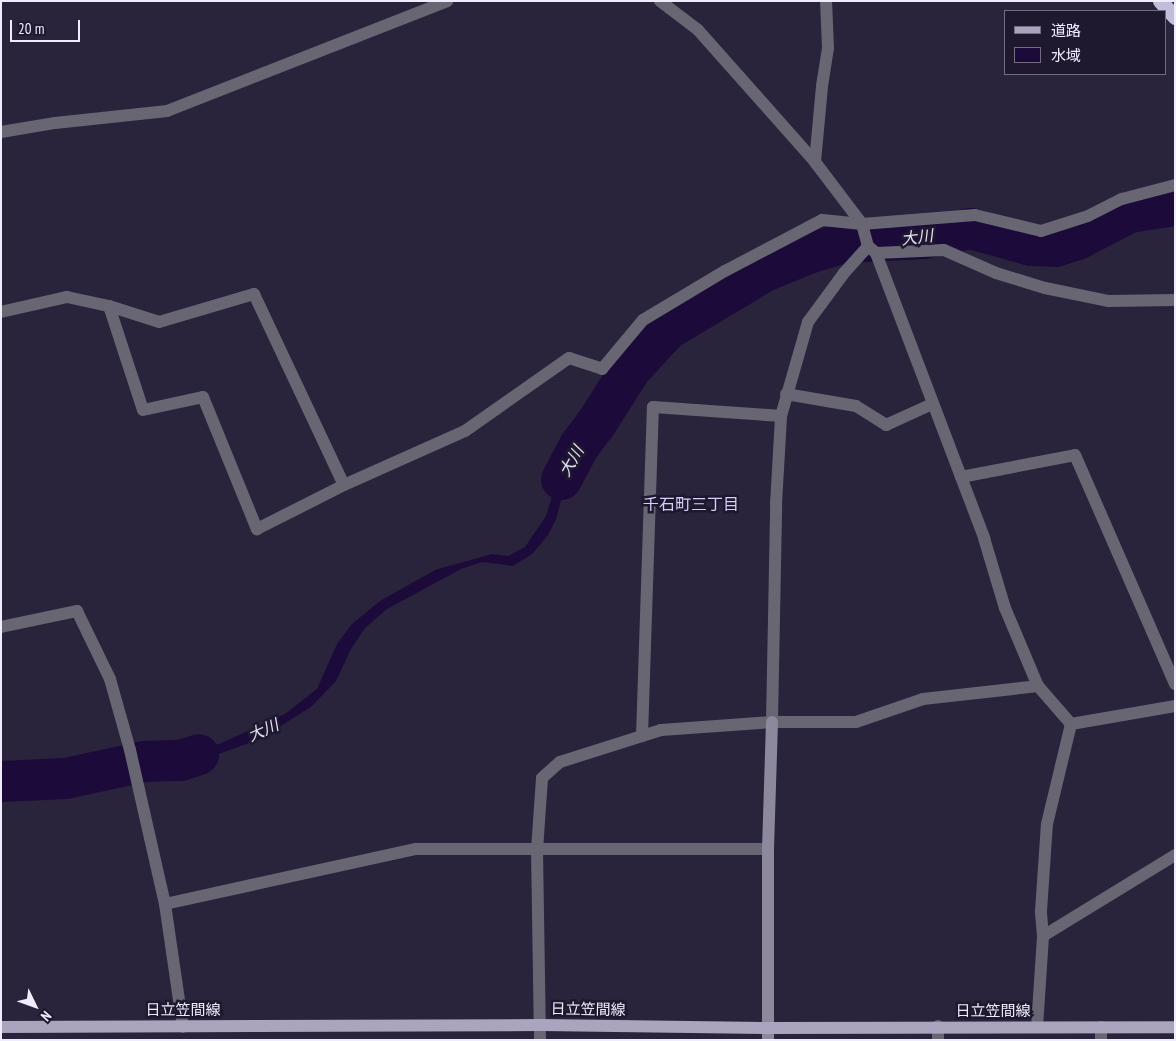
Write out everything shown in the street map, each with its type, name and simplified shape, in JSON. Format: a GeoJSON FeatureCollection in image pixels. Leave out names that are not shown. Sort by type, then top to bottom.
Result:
{"type":"FeatureCollection","features":[{"type":"Feature","properties":{"kind":"highway"},"geometry":{"type":"LineString","coordinates":[[1160,1],[1175,17]]}},
{"type":"Feature","properties":{"kind":"main road","name":"日立笠間線"},"geometry":{"type":"LineString","coordinates":[[1,1027],[541,1025],[768,1034],[938,1026],[1038,1027],[1101,1033],[1175,1027]]}},
{"type":"Feature","properties":{"kind":"street"},"geometry":{"type":"LineString","coordinates":[[409,1],[414,14]]}},
{"type":"Feature","properties":{"kind":"street"},"geometry":{"type":"LineString","coordinates":[[1,132],[55,123],[167,111],[447,1]]}},
{"type":"Feature","properties":{"kind":"street"},"geometry":{"type":"LineString","coordinates":[[660,1],[698,30],[815,162],[862,224],[984,538],[1004,608],[1038,686],[1071,724]]}},
{"type":"Feature","properties":{"kind":"street"},"geometry":{"type":"LineString","coordinates":[[815,162],[822,86],[828,48],[826,1]]}},
{"type":"Feature","properties":{"kind":"street"},"geometry":{"type":"LineString","coordinates":[[109,306],[144,410],[203,397],[257,529],[344,485],[465,431],[569,358],[602,369],[643,320],[725,271],[822,220],[862,224],[975,215],[1041,231],[1088,216],[1122,199],[1175,185]]}},
{"type":"Feature","properties":{"kind":"street"},"geometry":{"type":"LineString","coordinates":[[768,1034],[768,849],[776,504],[781,416],[808,322],[844,273],[872,250],[944,250],[996,273],[1046,288],[1108,301],[1175,300]]}},
{"type":"Feature","properties":{"kind":"street"},"geometry":{"type":"LineString","coordinates":[[1,312],[67,297],[109,306],[158,322],[254,294],[344,485]]}},
{"type":"Feature","properties":{"kind":"street"},"geometry":{"type":"LineString","coordinates":[[786,394],[856,406],[886,425],[932,404]]}},
{"type":"Feature","properties":{"kind":"street"},"geometry":{"type":"LineString","coordinates":[[642,736],[653,408],[781,416]]}},
{"type":"Feature","properties":{"kind":"street"},"geometry":{"type":"LineString","coordinates":[[961,478],[1075,455],[1175,684]]}},
{"type":"Feature","properties":{"kind":"street"},"geometry":{"type":"LineString","coordinates":[[1,626],[76,612],[110,679],[130,750],[165,904],[184,1026]]}},
{"type":"Feature","properties":{"kind":"street"},"geometry":{"type":"LineString","coordinates":[[540,1040],[537,850],[542,778],[560,762],[661,730],[772,722],[856,722],[923,699],[1038,686]]}},
{"type":"Feature","properties":{"kind":"street"},"geometry":{"type":"LineString","coordinates":[[1071,724],[1175,706]]}},
{"type":"Feature","properties":{"kind":"street"},"geometry":{"type":"LineString","coordinates":[[1038,1027],[1047,824],[1071,724]]}},
{"type":"Feature","properties":{"kind":"street"},"geometry":{"type":"LineString","coordinates":[[165,904],[416,849],[768,849]]}},
{"type":"Feature","properties":{"kind":"street"},"geometry":{"type":"LineString","coordinates":[[1043,936],[1175,855]]}},
{"type":"Feature","properties":{"kind":"street"},"geometry":{"type":"LineString","coordinates":[[938,1026],[938,1040]]}},
{"type":"Feature","properties":{"kind":"water"},"geometry":{"type":"Polygon","coordinates":[[[1175,196],[1175,209],[1135,216],[1077,246],[1057,253],[1005,248],[1000,240],[980,239],[970,246],[938,243],[885,248],[875,235],[962,226],[1010,233],[1023,247],[1038,248],[1044,242],[1132,203],[1175,196]]]}},
{"type":"Feature","properties":{"kind":"water"},"geometry":{"type":"Polygon","coordinates":[[[846,235],[841,252],[825,252],[667,323],[641,347],[612,383],[598,407],[588,436],[567,478],[556,519],[548,535],[532,554],[513,566],[482,562],[461,569],[387,609],[365,628],[351,649],[336,681],[311,707],[260,739],[202,760],[173,765],[142,766],[140,757],[180,754],[219,744],[285,714],[317,689],[337,644],[352,624],[380,601],[435,570],[492,554],[508,556],[525,547],[546,516],[559,473],[613,376],[648,334],[683,305],[794,248],[823,236],[846,235]]]}},
{"type":"Feature","properties":{"kind":"water"},"geometry":{"type":"Polygon","coordinates":[[[123,758],[125,768],[1,787],[1,770],[123,758]]]}},
{"type":"Feature","properties":{"kind":"waterway","name":"大川"},"geometry":{"type":"LineString","coordinates":[[561,479],[579,445],[597,421],[630,369],[667,329],[764,271],[808,253],[845,242],[923,238],[970,228],[1031,245],[1055,246],[1077,239],[1129,212],[1175,205]]}},
{"type":"Feature","properties":{"kind":"waterway","name":"大川"},"geometry":{"type":"LineString","coordinates":[[1,781],[65,778],[144,761],[180,760],[198,754]]}},
{"type":"Feature","properties":{"kind":"district","name":"千石町三丁目"},"geometry":{"type":"Point","coordinates":[691,504]}}]}
